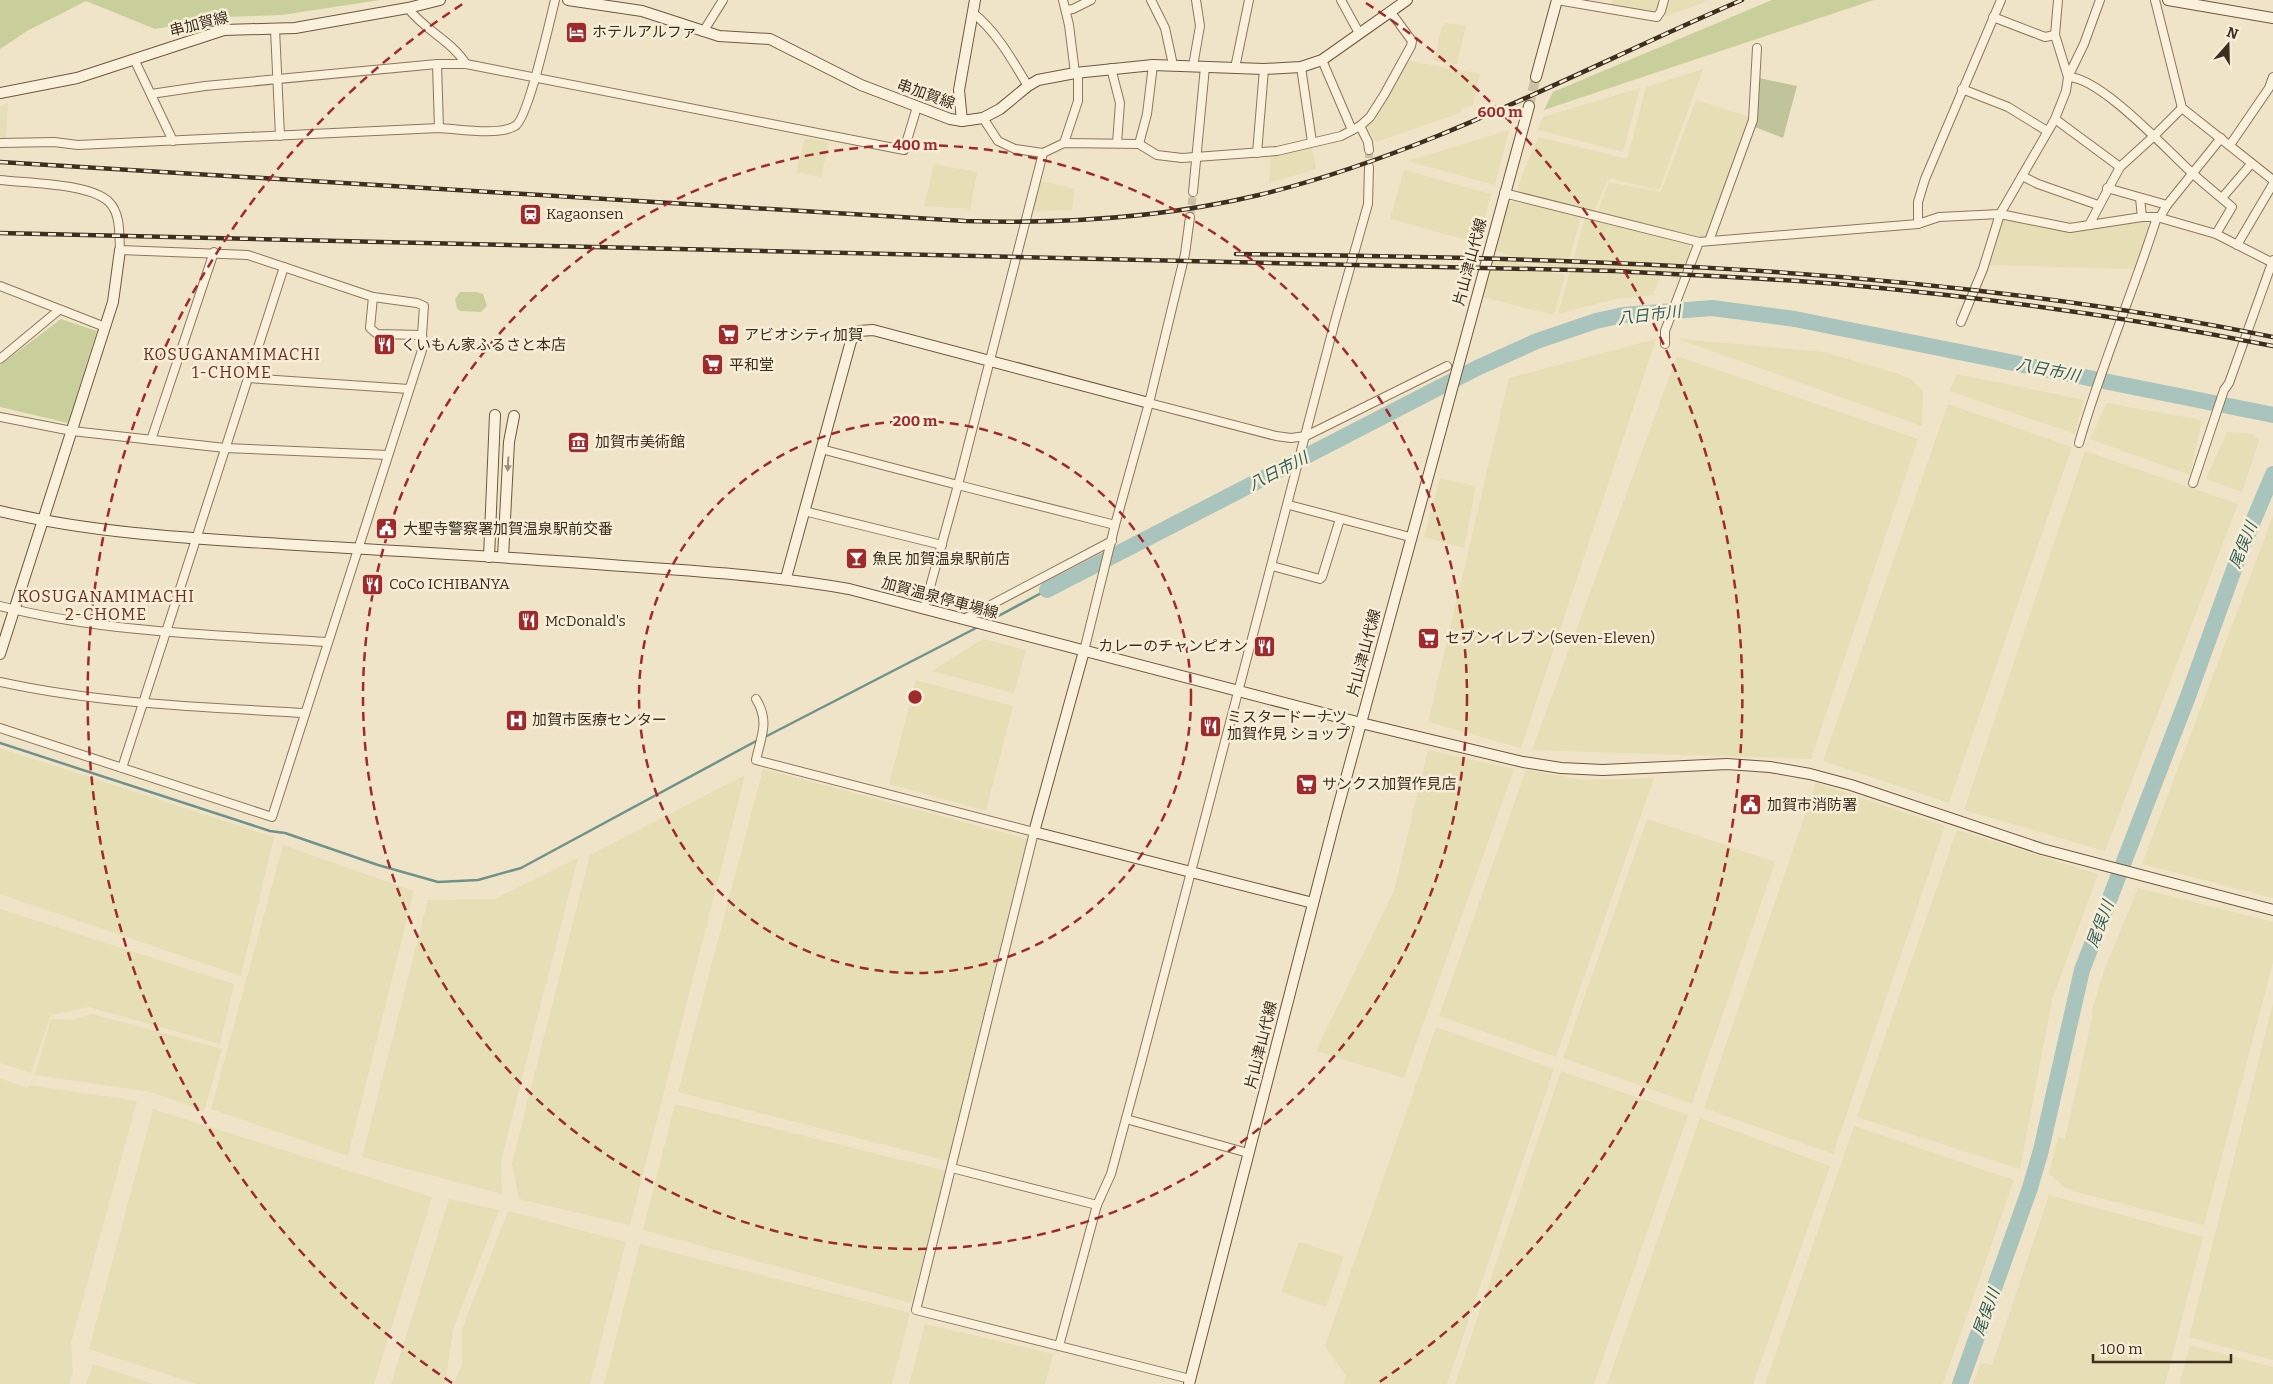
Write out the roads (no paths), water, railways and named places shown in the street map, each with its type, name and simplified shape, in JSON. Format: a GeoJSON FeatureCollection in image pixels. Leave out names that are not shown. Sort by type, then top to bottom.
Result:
{"type":"FeatureCollection","features":[{"type":"Feature","properties":{"kind":"main road","name":"串加賀線"},"geometry":{"type":"LineString","coordinates":[[1,93],[77,78],[224,30],[275,29],[408,8],[438,0]]}},
{"type":"Feature","properties":{"kind":"main road","name":"串加賀線"},"geometry":{"type":"LineString","coordinates":[[568,0],[642,11],[703,32],[732,38],[770,39],[861,85],[950,119],[962,121],[983,118],[1000,110],[1038,80],[1077,73],[1111,68],[1173,65],[1264,69],[1301,67],[1322,60],[1403,1]]}},
{"type":"Feature","properties":{"kind":"main road"},"geometry":{"type":"LineString","coordinates":[[962,121],[959,90],[975,0]]}},
{"type":"Feature","properties":{"kind":"main road"},"geometry":{"type":"LineString","coordinates":[[1536,77],[1557,0]]}},
{"type":"Feature","properties":{"kind":"main road"},"geometry":{"type":"LineString","coordinates":[[2168,0],[2273,18]]}},
{"type":"Feature","properties":{"kind":"main road","name":"片山津山代線"},"geometry":{"type":"LineString","coordinates":[[1189,1381],[1410,537],[1459,366],[1528,106]]}},
{"type":"Feature","properties":{"kind":"main road"},"geometry":{"type":"LineString","coordinates":[[0,654],[105,327],[116,285],[120,250]]}},
{"type":"Feature","properties":{"kind":"main road"},"geometry":{"type":"LineString","coordinates":[[786,578],[851,341],[858,331],[873,330],[1150,403]]}},
{"type":"Feature","properties":{"kind":"main road"},"geometry":{"type":"LineString","coordinates":[[488,557],[495,415]]}},
{"type":"Feature","properties":{"kind":"main road"},"geometry":{"type":"LineString","coordinates":[[502,557],[509,442],[514,416]]}},
{"type":"Feature","properties":{"kind":"main road","name":"加賀温泉停車場線"},"geometry":{"type":"LineString","coordinates":[[0,511],[95,530],[196,539],[502,557],[786,578],[849,589],[1361,723],[1523,762],[1561,768],[1603,770],[1727,764],[1770,767],[1810,774],[1851,785],[2042,849],[2273,910]]}},
{"type":"Feature","properties":{"kind":"main road"},"geometry":{"type":"LineString","coordinates":[[1084,651],[1034,832],[1313,904]]}},
{"type":"Feature","properties":{"kind":"street"},"geometry":{"type":"LineString","coordinates":[[0,143],[54,142],[78,145],[440,128],[499,131],[516,126],[522,120],[530,100],[534,76],[555,0]]}},
{"type":"Feature","properties":{"kind":"street"},"geometry":{"type":"LineString","coordinates":[[703,32],[722,0]]}},
{"type":"Feature","properties":{"kind":"street"},"geometry":{"type":"LineString","coordinates":[[1063,0],[1077,73],[1078,101],[1064,143]]}},
{"type":"Feature","properties":{"kind":"street"},"geometry":{"type":"LineString","coordinates":[[1066,10],[1073,9],[1091,0]]}},
{"type":"Feature","properties":{"kind":"street"},"geometry":{"type":"LineString","coordinates":[[1151,0],[1165,28],[1173,65]]}},
{"type":"Feature","properties":{"kind":"street"},"geometry":{"type":"LineString","coordinates":[[1192,66],[1200,26],[1196,0]]}},
{"type":"Feature","properties":{"kind":"street"},"geometry":{"type":"LineString","coordinates":[[1235,68],[1249,0]]}},
{"type":"Feature","properties":{"kind":"street"},"geometry":{"type":"LineString","coordinates":[[1341,0],[1359,33]]}},
{"type":"Feature","properties":{"kind":"street"},"geometry":{"type":"LineString","coordinates":[[1557,0],[1657,17],[1664,0]]}},
{"type":"Feature","properties":{"kind":"street"},"geometry":{"type":"LineString","coordinates":[[1918,224],[1918,202],[1925,179],[2001,0]]}},
{"type":"Feature","properties":{"kind":"street"},"geometry":{"type":"LineString","coordinates":[[2058,0],[2055,35],[2068,77]]}},
{"type":"Feature","properties":{"kind":"street"},"geometry":{"type":"LineString","coordinates":[[1961,322],[1984,269],[2000,214],[2055,119],[2066,91],[2068,77],[2084,44],[2100,0]]}},
{"type":"Feature","properties":{"kind":"street"},"geometry":{"type":"LineString","coordinates":[[2155,0],[2182,108],[2230,145],[2273,182],[2237,245]]}},
{"type":"Feature","properties":{"kind":"street"},"geometry":{"type":"LineString","coordinates":[[408,8],[414,17],[460,55],[466,64]]}},
{"type":"Feature","properties":{"kind":"street"},"geometry":{"type":"LineString","coordinates":[[983,118],[998,141],[1015,149],[1042,153],[1064,143],[1117,143],[1139,144],[1157,155],[1197,158],[1277,151],[1341,136],[1356,128],[1370,117],[1411,46],[1412,41],[1390,11]]}},
{"type":"Feature","properties":{"kind":"street"},"geometry":{"type":"LineString","coordinates":[[973,13],[984,22],[1002,45],[1028,86]]}},
{"type":"Feature","properties":{"kind":"street"},"geometry":{"type":"LineString","coordinates":[[1993,17],[2045,37],[2055,35]]}},
{"type":"Feature","properties":{"kind":"street"},"geometry":{"type":"LineString","coordinates":[[275,29],[280,136]]}},
{"type":"Feature","properties":{"kind":"street"},"geometry":{"type":"LineString","coordinates":[[1710,242],[1754,120],[1757,48]]}},
{"type":"Feature","properties":{"kind":"street"},"geometry":{"type":"LineString","coordinates":[[134,59],[173,141]]}},
{"type":"Feature","properties":{"kind":"street"},"geometry":{"type":"LineString","coordinates":[[1322,60],[1356,128],[1368,142],[1368,150]]}},
{"type":"Feature","properties":{"kind":"street"},"geometry":{"type":"LineString","coordinates":[[151,94],[438,64],[466,64],[904,150],[917,107]]}},
{"type":"Feature","properties":{"kind":"street"},"geometry":{"type":"LineString","coordinates":[[438,64],[440,128]]}},
{"type":"Feature","properties":{"kind":"street"},"geometry":{"type":"LineString","coordinates":[[1139,144],[1147,114],[1153,66]]}},
{"type":"Feature","properties":{"kind":"street"},"geometry":{"type":"LineString","coordinates":[[1193,192],[1205,67]]}},
{"type":"Feature","properties":{"kind":"street"},"geometry":{"type":"LineString","coordinates":[[1301,67],[1312,142]]}},
{"type":"Feature","properties":{"kind":"street"},"geometry":{"type":"LineString","coordinates":[[1111,68],[1120,103],[1117,143]]}},
{"type":"Feature","properties":{"kind":"street"},"geometry":{"type":"LineString","coordinates":[[1257,153],[1264,69]]}},
{"type":"Feature","properties":{"kind":"street"},"geometry":{"type":"LineString","coordinates":[[2068,77],[2077,77],[2102,92],[2232,207],[2216,234]]}},
{"type":"Feature","properties":{"kind":"street"},"geometry":{"type":"LineString","coordinates":[[2230,145],[2271,89],[2273,77]]}},
{"type":"Feature","properties":{"kind":"street"},"geometry":{"type":"LineString","coordinates":[[1962,89],[2008,107],[2047,131]]}},
{"type":"Feature","properties":{"kind":"street"},"geometry":{"type":"LineString","coordinates":[[2089,225],[2120,167],[2182,108]]}},
{"type":"Feature","properties":{"kind":"street"},"geometry":{"type":"LineString","coordinates":[[2055,119],[2120,167]]}},
{"type":"Feature","properties":{"kind":"street"},"geometry":{"type":"LineString","coordinates":[[2080,443],[2091,402],[2140,272],[2158,217],[2221,138]]}},
{"type":"Feature","properties":{"kind":"street"},"geometry":{"type":"LineString","coordinates":[[924,609],[958,485],[1042,153]]}},
{"type":"Feature","properties":{"kind":"street"},"geometry":{"type":"LineString","coordinates":[[2222,198],[2251,164]]}},
{"type":"Feature","properties":{"kind":"street"},"geometry":{"type":"LineString","coordinates":[[1059,1346],[1097,1205],[1111,1174],[1289,505],[1294,480],[1368,204],[1369,167]]}},
{"type":"Feature","properties":{"kind":"street"},"geometry":{"type":"LineString","coordinates":[[2022,176],[2038,184],[2098,205]]}},
{"type":"Feature","properties":{"kind":"street"},"geometry":{"type":"LineString","coordinates":[[0,180],[47,184],[100,195],[109,202],[118,219],[120,250],[248,254],[373,297],[424,306],[422,335],[424,344],[272,817],[0,728]]}},
{"type":"Feature","properties":{"kind":"street"},"geometry":{"type":"LineString","coordinates":[[2108,188],[2167,205]]}},
{"type":"Feature","properties":{"kind":"street"},"geometry":{"type":"LineString","coordinates":[[1504,193],[1699,242],[1918,224],[1939,217],[2000,214],[2070,228],[2142,217],[2158,217],[2216,234],[2272,262],[2229,384],[2224,390],[2194,483]]}},
{"type":"Feature","properties":{"kind":"street"},"geometry":{"type":"LineString","coordinates":[[2140,198],[2142,217]]}},
{"type":"Feature","properties":{"kind":"street"},"geometry":{"type":"LineString","coordinates":[[1084,651],[1115,525],[1150,403],[1185,254],[1190,217]]}},
{"type":"Feature","properties":{"kind":"street"},"geometry":{"type":"LineString","coordinates":[[1664,344],[1665,331],[1676,297],[1699,242]]}},
{"type":"Feature","properties":{"kind":"street"},"geometry":{"type":"LineString","coordinates":[[151,440],[214,252]]}},
{"type":"Feature","properties":{"kind":"street"},"geometry":{"type":"LineString","coordinates":[[122,768],[284,267]]}},
{"type":"Feature","properties":{"kind":"street"},"geometry":{"type":"LineString","coordinates":[[0,286],[105,327]]}},
{"type":"Feature","properties":{"kind":"street"},"geometry":{"type":"LineString","coordinates":[[373,297],[370,328],[377,334],[422,335]]}},
{"type":"Feature","properties":{"kind":"street"},"geometry":{"type":"LineString","coordinates":[[0,359],[59,310]]}},
{"type":"Feature","properties":{"kind":"street"},"geometry":{"type":"LineString","coordinates":[[1150,403],[1276,436],[1305,439],[1447,366]]}},
{"type":"Feature","properties":{"kind":"street"},"geometry":{"type":"LineString","coordinates":[[248,378],[409,389]]}},
{"type":"Feature","properties":{"kind":"street"},"geometry":{"type":"LineString","coordinates":[[0,417],[72,431],[225,448],[388,455]]}},
{"type":"Feature","properties":{"kind":"street"},"geometry":{"type":"LineString","coordinates":[[821,449],[1115,525]]}},
{"type":"Feature","properties":{"kind":"street"},"geometry":{"type":"LineString","coordinates":[[1289,505],[1410,537]]}},
{"type":"Feature","properties":{"kind":"street"},"geometry":{"type":"LineString","coordinates":[[804,511],[942,545]]}},
{"type":"Feature","properties":{"kind":"street"},"geometry":{"type":"LineString","coordinates":[[1272,566],[1322,577],[1340,519]]}},
{"type":"Feature","properties":{"kind":"street"},"geometry":{"type":"LineString","coordinates":[[966,620],[1111,543]]}},
{"type":"Feature","properties":{"kind":"street"},"geometry":{"type":"LineString","coordinates":[[0,606],[15,610],[167,632],[328,642]]}},
{"type":"Feature","properties":{"kind":"street"},"geometry":{"type":"LineString","coordinates":[[0,682],[53,693],[143,703],[305,714]]}},
{"type":"Feature","properties":{"kind":"street"},"geometry":{"type":"LineString","coordinates":[[756,699],[764,713],[764,727],[756,760],[1034,832],[916,1310],[1189,1381]]}},
{"type":"Feature","properties":{"kind":"street"},"geometry":{"type":"LineString","coordinates":[[1126,1119],[1248,1153]]}},
{"type":"Feature","properties":{"kind":"street"},"geometry":{"type":"LineString","coordinates":[[952,1168],[1097,1205]]}},
{"type":"Feature","properties":{"kind":"waterway","name":"八日市川"},"geometry":{"type":"LineString","coordinates":[[1047,590],[1477,368],[1537,341],[1596,321],[1623,315],[1712,308],[1795,319],[2273,415]]}},
{"type":"Feature","properties":{"kind":"waterway","name":"尾俣川"},"geometry":{"type":"LineString","coordinates":[[1960,1384],[2030,1188],[2041,1150],[2082,970],[2187,699],[2241,550],[2273,474]]}},
{"type":"Feature","properties":{"kind":"waterway"},"geometry":{"type":"LineString","coordinates":[[987,622],[1047,590]]}},
{"type":"Feature","properties":{"kind":"waterway"},"geometry":{"type":"LineString","coordinates":[[763,738],[978,627]]}},
{"type":"Feature","properties":{"kind":"waterway"},"geometry":{"type":"LineString","coordinates":[[0,743],[270,831],[285,833],[378,865],[438,882],[478,880],[521,868],[758,740]]}},
{"type":"Feature","properties":{"kind":"tunnel"},"geometry":{"type":"LineString","coordinates":[[1529,106],[1536,77]]}},
{"type":"Feature","properties":{"kind":"tunnel"},"geometry":{"type":"LineString","coordinates":[[1369,150],[1369,167]]}},
{"type":"Feature","properties":{"kind":"tunnel"},"geometry":{"type":"LineString","coordinates":[[1190,217],[1193,192]]}},
{"type":"Feature","properties":{"kind":"railway"},"geometry":{"type":"LineString","coordinates":[[0,162],[965,221],[1002,222],[1113,218],[1186,209],[1259,195],[1322,178],[1383,157],[1504,108],[1742,0]]}},
{"type":"Feature","properties":{"kind":"railway"},"geometry":{"type":"LineString","coordinates":[[0,233],[1615,271],[1810,282],[1947,295],[2111,317],[2273,346]]}},
{"type":"Feature","properties":{"kind":"railway"},"geometry":{"type":"LineString","coordinates":[[1236,254],[1496,259],[1627,264],[1887,281],[2016,295],[2145,314],[2273,337]]}},
{"type":"Feature","properties":{"kind":"place","name":"ホテルアルファ"},"geometry":{"type":"Point","coordinates":[576,32]}},
{"type":"Feature","properties":{"kind":"place","name":"Kagaonsen"},"geometry":{"type":"Point","coordinates":[530,214]}},
{"type":"Feature","properties":{"kind":"place","name":"アビオシティ加賀"},"geometry":{"type":"Point","coordinates":[728,335]}},
{"type":"Feature","properties":{"kind":"place","name":"くいもん家ふるさと本店"},"geometry":{"type":"Point","coordinates":[385,345]}},
{"type":"Feature","properties":{"kind":"place","name":"平和堂"},"geometry":{"type":"Point","coordinates":[713,365]}},
{"type":"Feature","properties":{"kind":"place","name":"加賀市美術館"},"geometry":{"type":"Point","coordinates":[579,442]}},
{"type":"Feature","properties":{"kind":"place","name":"大聖寺警察署加賀温泉駅前交番"},"geometry":{"type":"Point","coordinates":[387,529]}},
{"type":"Feature","properties":{"kind":"place","name":"魚民 加賀温泉駅前店"},"geometry":{"type":"Point","coordinates":[856,559]}},
{"type":"Feature","properties":{"kind":"place","name":"CoCo ICHIBANYA"},"geometry":{"type":"Point","coordinates":[373,584]}},
{"type":"Feature","properties":{"kind":"place","name":"McDonald's"},"geometry":{"type":"Point","coordinates":[529,621]}},
{"type":"Feature","properties":{"kind":"place","name":"セブンイレブン(Seven-Eleven)"},"geometry":{"type":"Point","coordinates":[1429,638]}},
{"type":"Feature","properties":{"kind":"place","name":"カレーのチャンピオン"},"geometry":{"type":"Point","coordinates":[1264,646]}},
{"type":"Feature","properties":{"kind":"place","name":"加賀市医療センター"},"geometry":{"type":"Point","coordinates":[516,720]}},
{"type":"Feature","properties":{"kind":"place","name":"ミスタードーナツ 加賀作見 ショップ"},"geometry":{"type":"Point","coordinates":[1211,726]}},
{"type":"Feature","properties":{"kind":"place","name":"サンクス加賀作見店"},"geometry":{"type":"Point","coordinates":[1306,784]}},
{"type":"Feature","properties":{"kind":"place","name":"加賀市消防署"},"geometry":{"type":"Point","coordinates":[1751,805]}},
{"type":"Feature","properties":{"kind":"district","name":"KOSUGANAMIMACHI 1-CHOME"},"geometry":{"type":"Point","coordinates":[232,363]}},
{"type":"Feature","properties":{"kind":"district","name":"KOSUGANAMIMACHI 2-CHOME"},"geometry":{"type":"Point","coordinates":[106,605]}}]}
